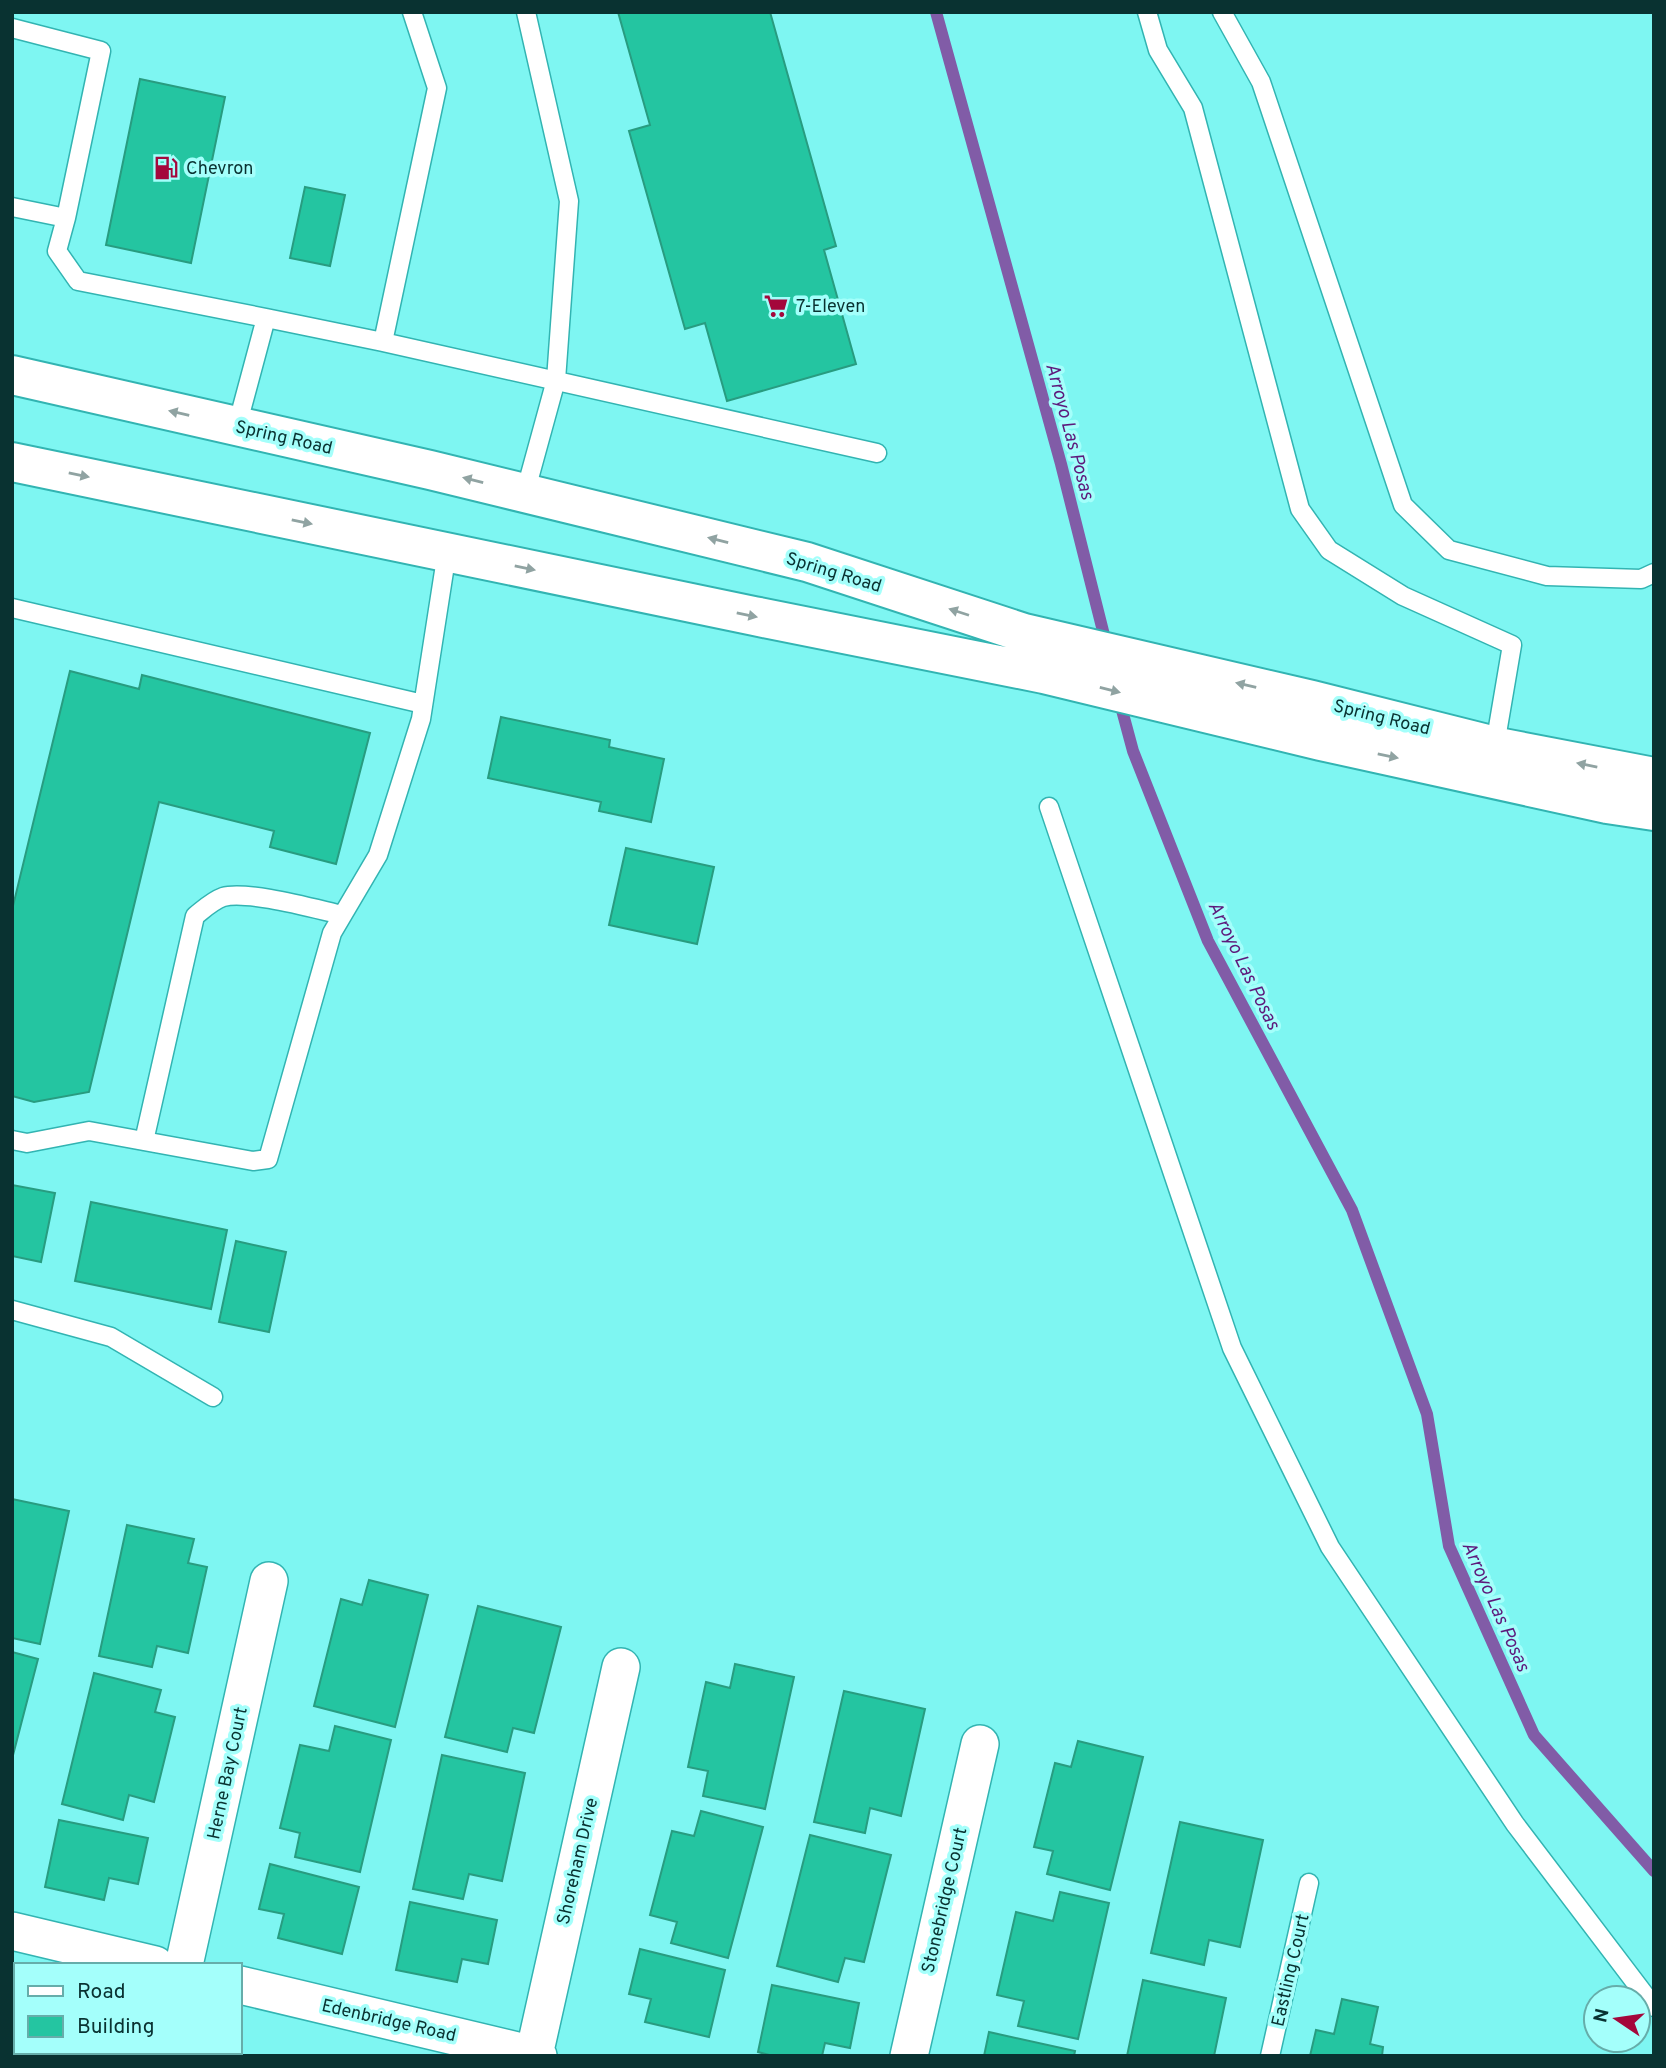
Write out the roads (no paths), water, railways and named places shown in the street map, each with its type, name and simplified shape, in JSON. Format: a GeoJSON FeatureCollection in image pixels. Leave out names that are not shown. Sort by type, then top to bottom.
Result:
{"type":"FeatureCollection","features":[{"type":"Feature","properties":{"kind":"main road","name":"Spring Road"},"geometry":{"type":"LineString","coordinates":[[12,375],[525,493],[807,562],[1024,633],[1558,760],[1654,777]]}},
{"type":"Feature","properties":{"kind":"main road","name":"Spring Road"},"geometry":{"type":"LineString","coordinates":[[12,461],[1044,674],[1321,741],[1607,804],[1654,811]]}},
{"type":"Feature","properties":{"kind":"street","name":"Herne Bay Court"},"geometry":{"type":"LineString","coordinates":[[184,1963],[269,1581]]}},
{"type":"Feature","properties":{"kind":"street","name":"Shoreham Drive"},"geometry":{"type":"LineString","coordinates":[[536,2055],[621,1667]]}},
{"type":"Feature","properties":{"kind":"street","name":"Stonebridge Court"},"geometry":{"type":"LineString","coordinates":[[909,2056],[980,1744]]}},
{"type":"Feature","properties":{"kind":"street"},"geometry":{"type":"LineString","coordinates":[[12,1931],[147,1963]]}},
{"type":"Feature","properties":{"kind":"street","name":"Edenbridge Road"},"geometry":{"type":"LineString","coordinates":[[242,1985],[536,2055]]}},
{"type":"Feature","properties":{"kind":"lane"},"geometry":{"type":"LineString","coordinates":[[383,342],[437,88],[412,12]]}},
{"type":"Feature","properties":{"kind":"lane"},"geometry":{"type":"LineString","coordinates":[[525,493],[556,380],[569,201],[526,12]]}},
{"type":"Feature","properties":{"kind":"lane"},"geometry":{"type":"LineString","coordinates":[[1147,12],[1158,50],[1193,108],[1300,509],[1329,550],[1403,596],[1512,645],[1495,745]]}},
{"type":"Feature","properties":{"kind":"lane"},"geometry":{"type":"LineString","coordinates":[[1222,12],[1261,82],[1403,505],[1449,550],[1547,576],[1641,579],[1654,573]]}},
{"type":"Feature","properties":{"kind":"lane"},"geometry":{"type":"LineString","coordinates":[[12,28],[101,51],[57,251],[78,281],[383,342],[877,453]]}},
{"type":"Feature","properties":{"kind":"lane"},"geometry":{"type":"LineString","coordinates":[[12,207],[66,219]]}},
{"type":"Feature","properties":{"kind":"lane"},"geometry":{"type":"LineString","coordinates":[[237,426],[266,318]]}},
{"type":"Feature","properties":{"kind":"lane"},"geometry":{"type":"LineString","coordinates":[[12,1140],[27,1143],[89,1131],[253,1161],[268,1159],[332,933],[379,855],[421,719],[447,552]]}},
{"type":"Feature","properties":{"kind":"lane"},"geometry":{"type":"LineString","coordinates":[[12,608],[423,704]]}},
{"type":"Feature","properties":{"kind":"lane"},"geometry":{"type":"LineString","coordinates":[[1049,807],[1232,1348],[1331,1547],[1515,1824],[1654,2007]]}},
{"type":"Feature","properties":{"kind":"lane"},"geometry":{"type":"LineString","coordinates":[[144,1141],[195,916],[212,902],[224,897],[247,895],[342,915]]}},
{"type":"Feature","properties":{"kind":"lane"},"geometry":{"type":"LineString","coordinates":[[12,1310],[111,1337],[213,1397]]}},
{"type":"Feature","properties":{"kind":"lane","name":"Eastling Court"},"geometry":{"type":"LineString","coordinates":[[1270,2056],[1309,1883]]}},
{"type":"Feature","properties":{"kind":"waterway","name":"Arroyo Las Posas"},"geometry":{"type":"LineString","coordinates":[[936,12],[1061,464],[1107,647]]}},
{"type":"Feature","properties":{"kind":"waterway","name":"Arroyo Las Posas"},"geometry":{"type":"LineString","coordinates":[[1119,699],[1133,751],[1208,941],[1352,1210],[1427,1414],[1449,1546],[1534,1735],[1654,1871]]}},
{"type":"Feature","properties":{"kind":"place","name":"Chevron"},"geometry":{"type":"Point","coordinates":[166,168]}},
{"type":"Feature","properties":{"kind":"place","name":"7-Eleven"},"geometry":{"type":"Point","coordinates":[776,306]}}]}
